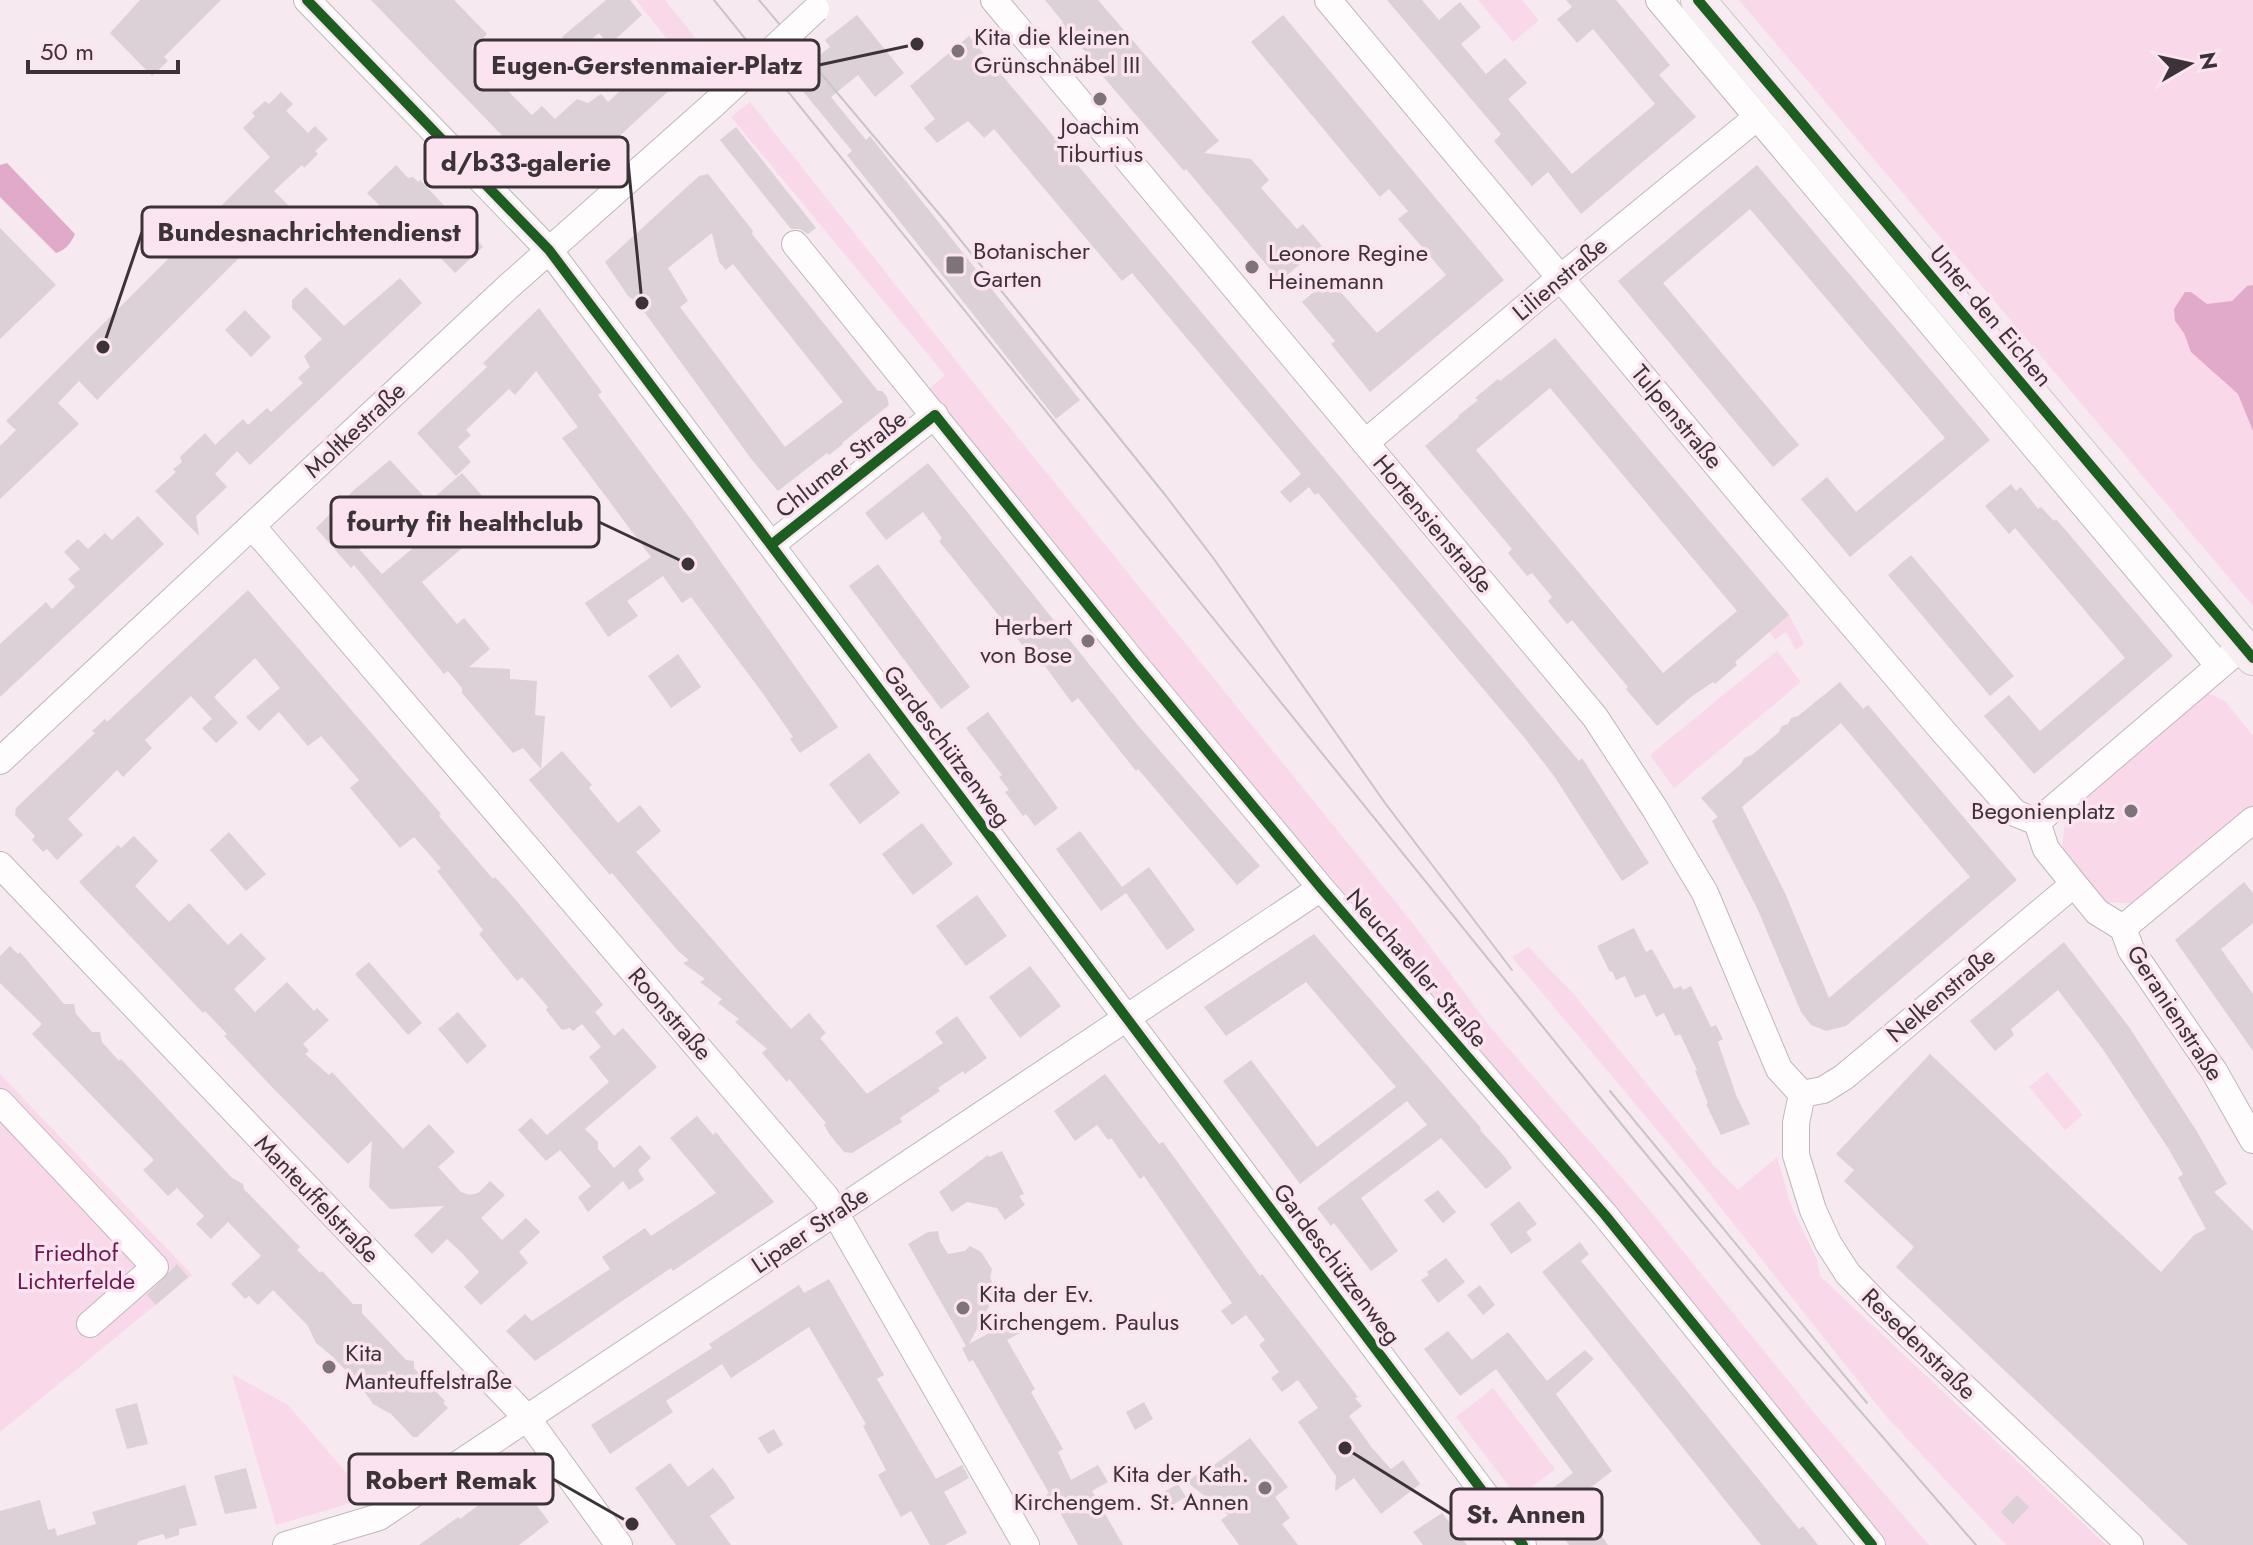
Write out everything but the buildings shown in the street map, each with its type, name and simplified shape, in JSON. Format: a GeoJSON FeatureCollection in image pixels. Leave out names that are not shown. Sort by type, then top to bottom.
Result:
{"type":"FeatureCollection","features":[{"type":"Feature","properties":{"kind":"main road","name":"Unter den Eichen"},"geometry":{"type":"LineString","coordinates":[[1698,0],[2238,656]]}},
{"type":"Feature","properties":{"kind":"street","name":"Gardeschützenweg"},"geometry":{"type":"LineString","coordinates":[[307,0],[549,250],[1523,1545]]}},
{"type":"Feature","properties":{"kind":"street","name":"Hortensienstraße"},"geometry":{"type":"LineString","coordinates":[[994,0],[1595,717],[1631,770],[1705,893],[1779,1069],[1802,1094]]}},
{"type":"Feature","properties":{"kind":"street","name":"Tulpenstraße"},"geometry":{"type":"LineString","coordinates":[[1328,0],[1942,730],[2015,813],[2037,822]]}},
{"type":"Feature","properties":{"kind":"street"},"geometry":{"type":"LineString","coordinates":[[1659,0],[1756,118],[2238,656],[2037,822],[2046,849],[2097,912],[2123,928],[2253,820]]}},
{"type":"Feature","properties":{"kind":"street","name":"Moltkestraße"},"geometry":{"type":"LineString","coordinates":[[0,761],[549,250],[821,4]]}},
{"type":"Feature","properties":{"kind":"street","name":"Lilienstraße"},"geometry":{"type":"LineString","coordinates":[[1365,443],[1756,118]]}},
{"type":"Feature","properties":{"kind":"street","name":"Neuchateller Straße"},"geometry":{"type":"LineString","coordinates":[[795,244],[1134,663],[1321,888],[1605,1215],[1872,1545]]}},
{"type":"Feature","properties":{"kind":"street","name":"Chlumer Straße"},"geometry":{"type":"LineString","coordinates":[[771,545],[935,415]]}},
{"type":"Feature","properties":{"kind":"street","name":"Roonstraße"},"geometry":{"type":"LineString","coordinates":[[252,526],[796,1161],[836,1212],[1026,1545]]}},
{"type":"Feature","properties":{"kind":"street","name":"Manteuffelstraße"},"geometry":{"type":"LineString","coordinates":[[0,865],[527,1418],[619,1545]]}},
{"type":"Feature","properties":{"kind":"street","name":"Nelkenstraße"},"geometry":{"type":"LineString","coordinates":[[1802,1094],[1823,1090],[1844,1077],[2074,884]]}},
{"type":"Feature","properties":{"kind":"street","name":"Lipaer Straße"},"geometry":{"type":"LineString","coordinates":[[286,1545],[379,1517],[1321,888]]}},
{"type":"Feature","properties":{"kind":"street","name":"Geranienstraße"},"geometry":{"type":"LineString","coordinates":[[2123,928],[2131,950],[2214,1071],[2253,1140]]}},
{"type":"Feature","properties":{"kind":"street","name":"Resedenstraße"},"geometry":{"type":"LineString","coordinates":[[1802,1094],[1796,1123],[1796,1155],[1819,1223],[1848,1274],[2130,1545]]}},
{"type":"Feature","properties":{"kind":"street"},"geometry":{"type":"LineString","coordinates":[[0,1102],[155,1267],[90,1324]]}},
{"type":"Feature","properties":{"kind":"green space"},"geometry":{"type":"Polygon","coordinates":[[[636,0],[665,0],[717,65],[700,81],[636,0]]]}},
{"type":"Feature","properties":{"kind":"green space"},"geometry":{"type":"Polygon","coordinates":[[[1478,0],[1522,0],[1539,20],[1513,42],[1478,0]]]}},
{"type":"Feature","properties":{"kind":"green space"},"geometry":{"type":"Polygon","coordinates":[[[1739,0],[2253,0],[2253,606],[1739,0]]]}},
{"type":"Feature","properties":{"kind":"green space"},"geometry":{"type":"Polygon","coordinates":[[[750,102],[980,391],[1411,921],[1490,1027],[1642,1201],[1820,1420],[1929,1545],[1885,1545],[1597,1186],[1178,699],[953,418],[927,391],[945,375],[731,117],[750,102]]]}},
{"type":"Feature","properties":{"kind":"green space"},"geometry":{"type":"Polygon","coordinates":[[[1789,615],[1804,643],[1796,650],[1786,632],[1775,640],[1769,631],[1789,615]]]}},
{"type":"Feature","properties":{"kind":"green space"},"geometry":{"type":"Polygon","coordinates":[[[1777,651],[1801,682],[1674,788],[1650,755],[1777,651]]]}},
{"type":"Feature","properties":{"kind":"green space","name":"Begonienplatz"},"geometry":{"type":"Polygon","coordinates":[[[2207,693],[2225,701],[2253,736],[2253,813],[2145,904],[2103,902],[2062,852],[2066,810],[2207,693]]]}},
{"type":"Feature","properties":{"kind":"green space"},"geometry":{"type":"Polygon","coordinates":[[[1528,947],[1572,992],[1713,1165],[1738,1190],[1777,1157],[1790,1203],[1817,1260],[1820,1276],[2106,1545],[2006,1545],[1886,1416],[1694,1174],[1512,957],[1528,947]]]}},
{"type":"Feature","properties":{"kind":"green space"},"geometry":{"type":"Polygon","coordinates":[[[2047,1072],[2083,1115],[2065,1130],[2029,1087],[2047,1072]]]}},
{"type":"Feature","properties":{"kind":"green space","name":"Friedhof Lichterfelde"},"geometry":{"type":"Polygon","coordinates":[[[0,1074],[192,1275],[0,1432],[0,1074]]]}},
{"type":"Feature","properties":{"kind":"green space"},"geometry":{"type":"Polygon","coordinates":[[[232,1374],[288,1405],[368,1498],[276,1525],[232,1374]]]}},
{"type":"Feature","properties":{"kind":"green space"},"geometry":{"type":"Polygon","coordinates":[[[1493,1388],[1555,1469],[1518,1498],[1456,1417],[1493,1388]]]}},
{"type":"Feature","properties":{"kind":"shaded area"},"geometry":{"type":"Polygon","coordinates":[[[7,163],[75,234],[63,250],[56,253],[0,197],[0,165],[7,163]]]}},
{"type":"Feature","properties":{"kind":"shaded area"},"geometry":{"type":"Polygon","coordinates":[[[2253,285],[2253,431],[2238,394],[2191,352],[2184,333],[2175,321],[2174,309],[2185,292],[2191,292],[2207,304],[2232,301],[2247,286],[2253,285]]]}},
{"type":"Feature","properties":{"kind":"tram line"},"geometry":{"type":"LineString","coordinates":[[714,0],[1631,1136],[1804,1346],[1976,1545]]}},
{"type":"Feature","properties":{"kind":"tram line"},"geometry":{"type":"LineString","coordinates":[[759,0],[946,222],[1166,496],[1214,559],[1385,803],[1512,970]]}},
{"type":"Feature","properties":{"kind":"tram line"},"geometry":{"type":"LineString","coordinates":[[1610,1091],[1867,1403]]}},
{"type":"Feature","properties":{"kind":"cycle path"},"geometry":{"type":"LineString","coordinates":[[307,0],[549,250],[1523,1545]]}},
{"type":"Feature","properties":{"kind":"cycle path"},"geometry":{"type":"LineString","coordinates":[[1698,0],[2253,658]]}},
{"type":"Feature","properties":{"kind":"cycle path"},"geometry":{"type":"LineString","coordinates":[[771,545],[935,415],[1134,663],[1321,888],[1605,1215],[1872,1545]]}},
{"type":"Feature","properties":{"kind":"place","name":"Eugen-Gerstenmaier-Platz"},"geometry":{"type":"Point","coordinates":[917,44]}},
{"type":"Feature","properties":{"kind":"place","name":"Kita die kleinen Grünschnäbel III"},"geometry":{"type":"Point","coordinates":[958,51]}},
{"type":"Feature","properties":{"kind":"place","name":"Joachim Tiburtius"},"geometry":{"type":"Point","coordinates":[1100,99]}},
{"type":"Feature","properties":{"kind":"place","name":"Botanischer Garten"},"geometry":{"type":"Point","coordinates":[955,265]}},
{"type":"Feature","properties":{"kind":"place","name":"Leonore Regine Heinemann"},"geometry":{"type":"Point","coordinates":[1252,267]}},
{"type":"Feature","properties":{"kind":"place","name":"d/b33-galerie"},"geometry":{"type":"Point","coordinates":[642,303]}},
{"type":"Feature","properties":{"kind":"place","name":"Bundesnachrichtendienst"},"geometry":{"type":"Point","coordinates":[103,347]}},
{"type":"Feature","properties":{"kind":"place","name":"fourty fit healthclub"},"geometry":{"type":"Point","coordinates":[688,564]}},
{"type":"Feature","properties":{"kind":"place","name":"Herbert von Bose"},"geometry":{"type":"Point","coordinates":[1088,641]}},
{"type":"Feature","properties":{"kind":"place","name":"Begonienplatz"},"geometry":{"type":"Point","coordinates":[2131,811]}},
{"type":"Feature","properties":{"kind":"place","name":"Kita der Ev. Kirchengem. Paulus"},"geometry":{"type":"Point","coordinates":[963,1308]}},
{"type":"Feature","properties":{"kind":"place","name":"Kita Manteuffelstraße"},"geometry":{"type":"Point","coordinates":[329,1367]}},
{"type":"Feature","properties":{"kind":"place","name":"St. Annen"},"geometry":{"type":"Point","coordinates":[1345,1448]}},
{"type":"Feature","properties":{"kind":"place","name":"Kita der Kath. Kirchengem. St. Annen"},"geometry":{"type":"Point","coordinates":[1265,1488]}},
{"type":"Feature","properties":{"kind":"place","name":"Robert Remak"},"geometry":{"type":"Point","coordinates":[632,1524]}}]}
